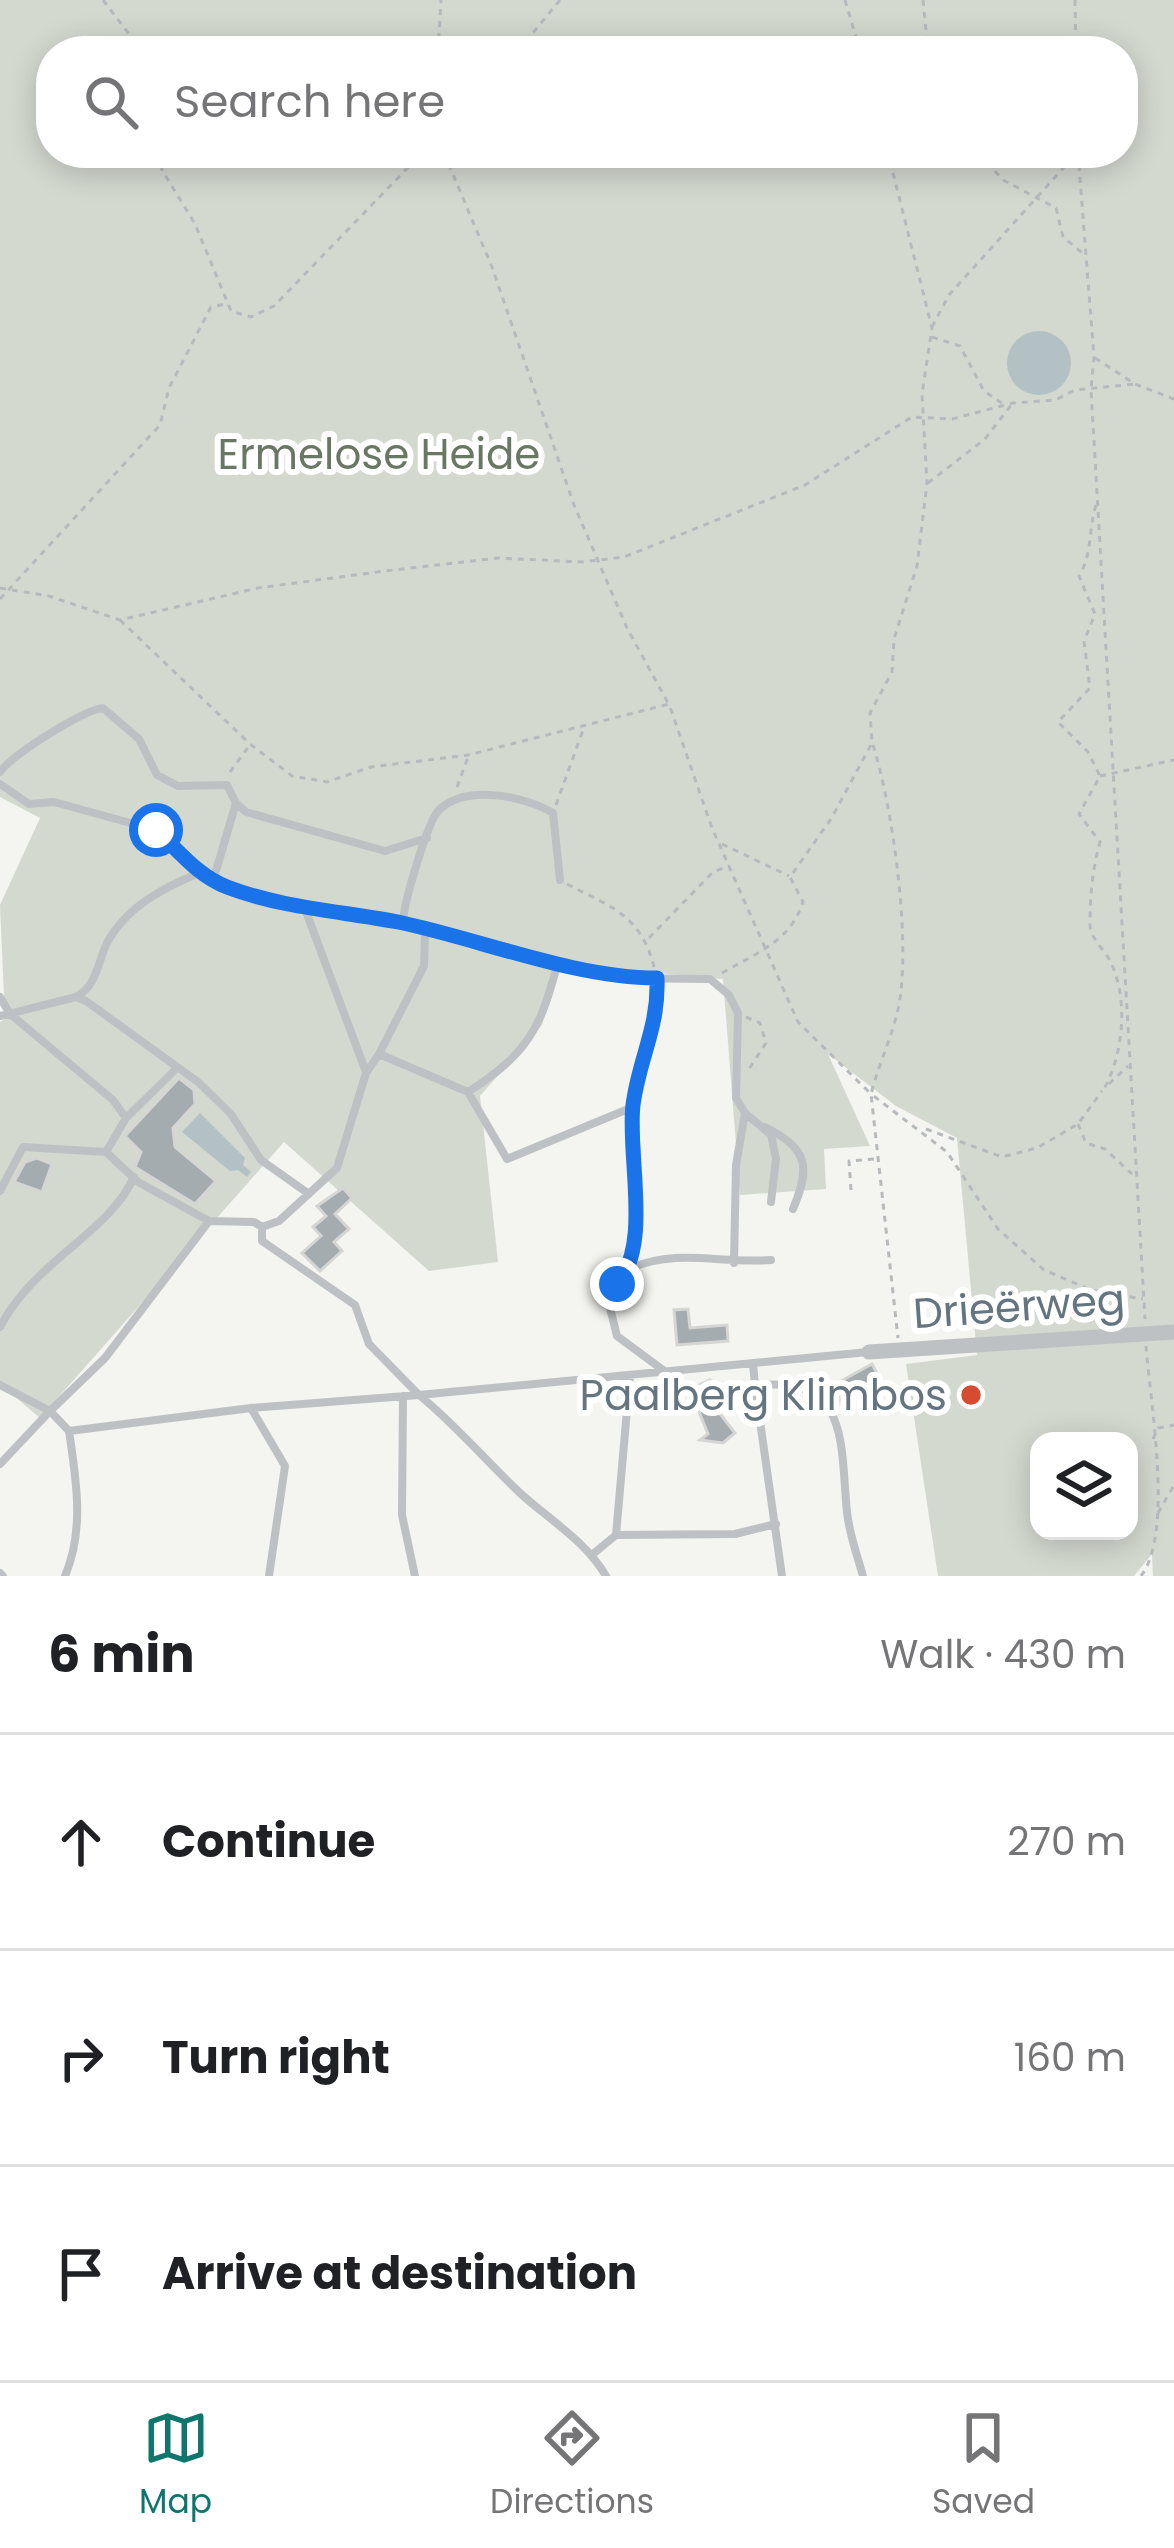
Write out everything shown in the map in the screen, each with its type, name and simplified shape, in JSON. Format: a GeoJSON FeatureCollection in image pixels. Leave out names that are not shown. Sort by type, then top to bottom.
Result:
{"type":"FeatureCollection","features":[{"type":"Feature","properties":{"kind":"street","name":"Drieërweg"},"geometry":{"type":"LineString","coordinates":[[869,1352],[1174,1332]]}},
{"type":"Feature","properties":{"kind":"lane"},"geometry":{"type":"LineString","coordinates":[[0,772],[40,738],[73,725],[90,709],[103,708],[139,739],[157,776],[178,786],[227,785],[246,812],[385,851],[429,837]]}},
{"type":"Feature","properties":{"kind":"lane"},"geometry":{"type":"LineString","coordinates":[[0,784],[29,804],[54,802],[156,830],[213,881],[305,909],[403,923],[425,933],[558,960],[616,978],[710,979],[729,995],[738,1013],[736,1098],[745,1113],[798,1147],[806,1160],[806,1180],[793,1209]]}},
{"type":"Feature","properties":{"kind":"lane"},"geometry":{"type":"LineString","coordinates":[[403,923],[404,898],[434,813],[452,800],[491,796],[533,801],[554,812],[560,880]]}},
{"type":"Feature","properties":{"kind":"lane"},"geometry":{"type":"LineString","coordinates":[[213,881],[236,803]]}},
{"type":"Feature","properties":{"kind":"lane"},"geometry":{"type":"LineString","coordinates":[[5,1015],[63,1005],[88,990],[108,942],[126,916],[199,873]]}},
{"type":"Feature","properties":{"kind":"lane"},"geometry":{"type":"LineString","coordinates":[[305,909],[366,1073]]}},
{"type":"Feature","properties":{"kind":"lane"},"geometry":{"type":"LineString","coordinates":[[262,1227],[279,1221],[337,1168],[366,1073],[424,966],[425,933]]}},
{"type":"Feature","properties":{"kind":"lane"},"geometry":{"type":"LineString","coordinates":[[468,1092],[504,1069],[543,1022],[558,960]]}},
{"type":"Feature","properties":{"kind":"lane"},"geometry":{"type":"LineString","coordinates":[[631,1268],[637,1154],[633,1107],[659,1012],[657,978]]}},
{"type":"Feature","properties":{"kind":"lane"},"geometry":{"type":"LineString","coordinates":[[0,997],[5,1015],[113,1100],[126,1118]]}},
{"type":"Feature","properties":{"kind":"lane"},"geometry":{"type":"LineString","coordinates":[[76,997],[214,1096],[261,1160],[309,1194]]}},
{"type":"Feature","properties":{"kind":"lane"},"geometry":{"type":"LineString","coordinates":[[379,1054],[468,1092],[507,1159],[633,1107]]}},
{"type":"Feature","properties":{"kind":"lane"},"geometry":{"type":"LineString","coordinates":[[106,1152],[126,1118],[175,1070]]}},
{"type":"Feature","properties":{"kind":"lane"},"geometry":{"type":"LineString","coordinates":[[734,1263],[736,1165],[745,1113]]}},
{"type":"Feature","properties":{"kind":"lane"},"geometry":{"type":"LineString","coordinates":[[765,1127],[776,1159],[770,1202]]}},
{"type":"Feature","properties":{"kind":"lane"},"geometry":{"type":"LineString","coordinates":[[0,1191],[23,1147],[106,1152],[134,1178],[209,1221],[254,1222],[262,1227]]}},
{"type":"Feature","properties":{"kind":"lane"},"geometry":{"type":"LineString","coordinates":[[0,1327],[44,1268],[89,1227],[109,1216],[134,1178]]}},
{"type":"Feature","properties":{"kind":"lane"},"geometry":{"type":"LineString","coordinates":[[0,1464],[105,1358],[209,1221]]}},
{"type":"Feature","properties":{"kind":"lane"},"geometry":{"type":"LineString","coordinates":[[262,1227],[262,1241],[355,1305],[369,1344],[461,1429],[518,1491],[593,1554],[606,1576]]}},
{"type":"Feature","properties":{"kind":"lane"},"geometry":{"type":"LineString","coordinates":[[664,1371],[617,1336],[610,1319],[617,1284],[631,1268],[684,1253],[734,1263],[771,1260]]}},
{"type":"Feature","properties":{"kind":"lane"},"geometry":{"type":"LineString","coordinates":[[69,1431],[251,1408],[869,1352]]}},
{"type":"Feature","properties":{"kind":"lane"},"geometry":{"type":"LineString","coordinates":[[753,1363],[782,1576]]}},
{"type":"Feature","properties":{"kind":"lane"},"geometry":{"type":"LineString","coordinates":[[616,1535],[630,1376]]}},
{"type":"Feature","properties":{"kind":"lane"},"geometry":{"type":"LineString","coordinates":[[755,1386],[774,1383],[824,1399],[840,1423],[847,1517],[862,1576]]}},
{"type":"Feature","properties":{"kind":"lane"},"geometry":{"type":"LineString","coordinates":[[0,1385],[50,1411],[69,1431],[78,1493],[77,1534],[64,1576]]}},
{"type":"Feature","properties":{"kind":"lane"},"geometry":{"type":"LineString","coordinates":[[404,1396],[403,1515],[415,1576]]}},
{"type":"Feature","properties":{"kind":"lane"},"geometry":{"type":"LineString","coordinates":[[251,1408],[285,1466],[269,1576]]}},
{"type":"Feature","properties":{"kind":"lane"},"geometry":{"type":"LineString","coordinates":[[593,1554],[616,1535],[735,1534],[776,1524]]}},
{"type":"Feature","properties":{"kind":"path"},"geometry":{"type":"LineString","coordinates":[[103,0],[131,36]]}},
{"type":"Feature","properties":{"kind":"path"},"geometry":{"type":"LineString","coordinates":[[439,36],[441,0]]}},
{"type":"Feature","properties":{"kind":"path"},"geometry":{"type":"LineString","coordinates":[[530,36],[560,0]]}},
{"type":"Feature","properties":{"kind":"path"},"geometry":{"type":"LineString","coordinates":[[845,0],[856,36]]}},
{"type":"Feature","properties":{"kind":"path"},"geometry":{"type":"LineString","coordinates":[[923,0],[927,36]]}},
{"type":"Feature","properties":{"kind":"path"},"geometry":{"type":"LineString","coordinates":[[1075,0],[1076,36]]}},
{"type":"Feature","properties":{"kind":"path"},"geometry":{"type":"LineString","coordinates":[[162,168],[220,276],[227,304],[244,316],[263,315],[407,168]]}},
{"type":"Feature","properties":{"kind":"path"},"geometry":{"type":"LineString","coordinates":[[450,168],[492,267],[526,378],[597,560],[669,704],[719,843],[807,1036],[871,1094],[919,1126],[947,1152],[998,1229],[1044,1270],[1090,1290],[1144,1300]]}},
{"type":"Feature","properties":{"kind":"path"},"geometry":{"type":"LineString","coordinates":[[892,168],[932,328],[922,394],[928,483],[917,566],[894,639],[892,672],[870,713],[872,743],[890,797],[900,951],[898,1011],[871,1094],[899,1350]]}},
{"type":"Feature","properties":{"kind":"path"},"geometry":{"type":"LineString","coordinates":[[992,168],[1003,180],[1056,208],[1069,245],[1087,257]]}},
{"type":"Feature","properties":{"kind":"path"},"geometry":{"type":"LineString","coordinates":[[932,328],[949,295],[1064,168]]}},
{"type":"Feature","properties":{"kind":"path"},"geometry":{"type":"LineString","coordinates":[[1078,168],[1094,357],[1091,390],[1157,1515],[1150,1568],[1142,1576]]}},
{"type":"Feature","properties":{"kind":"path"},"geometry":{"type":"LineString","coordinates":[[0,599],[160,425],[169,388],[211,307],[227,304]]}},
{"type":"Feature","properties":{"kind":"path"},"geometry":{"type":"LineString","coordinates":[[932,337],[960,346],[984,391],[1005,406]]}},
{"type":"Feature","properties":{"kind":"path"},"geometry":{"type":"LineString","coordinates":[[1094,357],[1135,384],[1174,399]]}},
{"type":"Feature","properties":{"kind":"path"},"geometry":{"type":"LineString","coordinates":[[120,620],[257,588],[385,571],[498,558],[597,560],[679,540],[805,485],[901,422],[952,419],[1013,403],[1135,384]]}},
{"type":"Feature","properties":{"kind":"path"},"geometry":{"type":"LineString","coordinates":[[928,483],[986,439],[1013,403]]}},
{"type":"Feature","properties":{"kind":"path"},"geometry":{"type":"LineString","coordinates":[[1097,498],[1088,530],[1090,550],[1079,576],[1081,588],[1094,604],[1084,640],[1090,688],[1058,722],[1088,752],[1100,776]]}},
{"type":"Feature","properties":{"kind":"path"},"geometry":{"type":"LineString","coordinates":[[0,588],[49,596],[120,620],[250,745],[292,776],[327,782],[371,767],[468,755],[669,704]]}},
{"type":"Feature","properties":{"kind":"path"},"geometry":{"type":"LineString","coordinates":[[554,812],[585,726]]}},
{"type":"Feature","properties":{"kind":"path"},"geometry":{"type":"LineString","coordinates":[[790,877],[832,819],[872,743]]}},
{"type":"Feature","properties":{"kind":"path"},"geometry":{"type":"LineString","coordinates":[[227,785],[250,745]]}},
{"type":"Feature","properties":{"kind":"path"},"geometry":{"type":"LineString","coordinates":[[452,800],[468,755]]}},
{"type":"Feature","properties":{"kind":"path"},"geometry":{"type":"LineString","coordinates":[[919,1126],[1002,1157],[1037,1148],[1078,1124],[1104,1088],[1117,1063],[1119,992],[1115,973],[1091,932],[1094,908],[1088,878],[1100,842],[1079,814],[1100,776],[1174,760]]}},
{"type":"Feature","properties":{"kind":"path"},"geometry":{"type":"LineString","coordinates":[[710,979],[766,950],[797,920],[803,902],[790,877],[719,843]]}},
{"type":"Feature","properties":{"kind":"path"},"geometry":{"type":"LineString","coordinates":[[647,939],[713,872],[729,866]]}},
{"type":"Feature","properties":{"kind":"path"},"geometry":{"type":"LineString","coordinates":[[560,880],[626,915],[647,939],[657,978]]}},
{"type":"Feature","properties":{"kind":"path"},"geometry":{"type":"LineString","coordinates":[[736,1084],[766,1043],[760,1023],[738,1013]]}},
{"type":"Feature","properties":{"kind":"path"},"geometry":{"type":"LineString","coordinates":[[1104,1088],[1130,1064]]}},
{"type":"Feature","properties":{"kind":"path"},"geometry":{"type":"LineString","coordinates":[[1078,1124],[1086,1143],[1123,1162],[1135,1181]]}},
{"type":"Feature","properties":{"kind":"path"},"geometry":{"type":"LineString","coordinates":[[851,1190],[849,1161],[877,1159]]}},
{"type":"Feature","properties":{"kind":"path"},"geometry":{"type":"LineString","coordinates":[[1152,1441],[1158,1428],[1174,1426]]}},
{"type":"Feature","properties":{"kind":"path"},"geometry":{"type":"LineString","coordinates":[[1157,1515],[1174,1485]]}},
{"type":"Feature","properties":{"kind":"green space","name":"Ermelose Heide"},"geometry":{"type":"Polygon","coordinates":[[[0,0],[1174,0],[1174,1576],[1153,1576],[1152,1554],[1134,1576],[938,1576],[906,1364],[977,1355],[957,1138],[896,1106],[828,1054],[870,1146],[824,1149],[826,1189],[740,1195],[723,979],[561,964],[542,1025],[480,1096],[498,1262],[429,1271],[284,1142],[40,1418],[0,1384],[0,1022],[5,1019],[0,905],[40,818],[0,797],[0,0]]]}},
{"type":"Feature","properties":{"kind":"shaded area"},"geometry":{"type":"Polygon","coordinates":[[[1039,331],[1062,340],[1071,363],[1062,386],[1039,395],[1016,386],[1007,363],[1016,340],[1039,331]]]}},
{"type":"Feature","properties":{"kind":"shaded area"},"geometry":{"type":"Polygon","coordinates":[[[200,1113],[245,1158],[243,1165],[251,1172],[247,1177],[238,1170],[230,1171],[182,1132],[200,1113]]]}},
{"type":"Feature","properties":{"kind":"building"},"geometry":{"type":"Polygon","coordinates":[[[179,1078],[194,1090],[195,1104],[173,1128],[175,1147],[216,1181],[195,1204],[135,1167],[141,1152],[125,1136],[179,1078]]]}},
{"type":"Feature","properties":{"kind":"building"},"geometry":{"type":"Polygon","coordinates":[[[37,1158],[52,1164],[42,1192],[14,1182],[25,1162],[37,1158]]]}},
{"type":"Feature","properties":{"kind":"building"},"geometry":{"type":"Polygon","coordinates":[[[343,1188],[352,1198],[335,1214],[349,1229],[334,1242],[342,1251],[320,1271],[302,1253],[321,1236],[313,1227],[326,1216],[317,1206],[343,1188]]]}},
{"type":"Feature","properties":{"kind":"building"},"geometry":{"type":"Polygon","coordinates":[[[688,1309],[690,1328],[727,1325],[728,1341],[677,1345],[674,1310],[688,1309]]]}},
{"type":"Feature","properties":{"kind":"building"},"geometry":{"type":"Polygon","coordinates":[[[872,1364],[879,1377],[839,1405],[830,1387],[872,1364]]]}},
{"type":"Feature","properties":{"kind":"building"},"geometry":{"type":"Polygon","coordinates":[[[710,1380],[727,1389],[732,1405],[717,1410],[735,1433],[723,1443],[700,1440],[708,1434],[690,1389],[710,1380]]]}},
{"type":"Feature","properties":{"kind":"place","name":"Paalberg Klimbos"},"geometry":{"type":"Point","coordinates":[971,1395]}},
{"type":"Feature","properties":{"kind":"route"},"geometry":{"type":"LineString","coordinates":[[156,830],[199,873],[228,888],[305,909],[403,923],[436,936],[558,960],[616,978],[657,978],[659,1012],[633,1107],[637,1154],[631,1268],[617,1284]]}}]}
